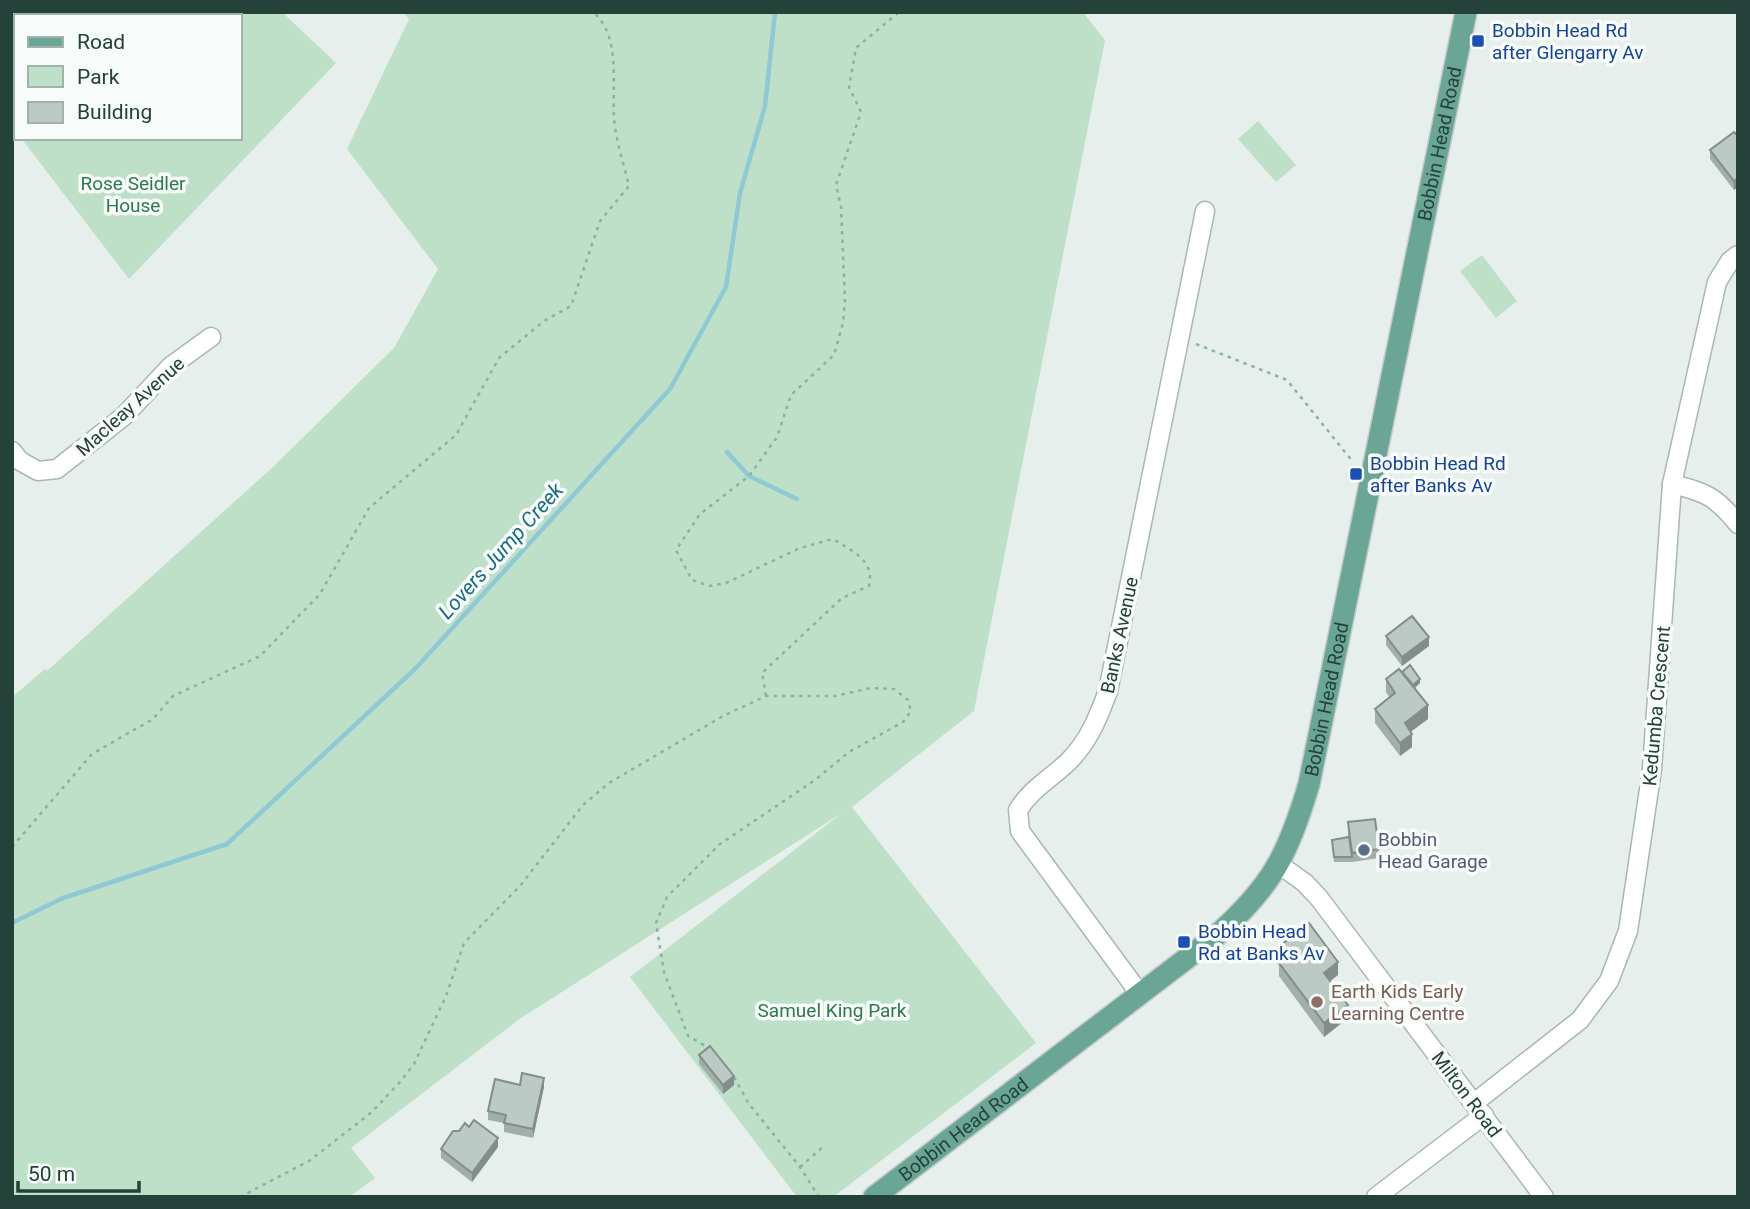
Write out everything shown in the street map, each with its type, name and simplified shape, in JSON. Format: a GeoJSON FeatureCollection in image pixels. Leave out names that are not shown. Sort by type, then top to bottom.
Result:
{"type":"FeatureCollection","features":[{"type":"Feature","properties":{"kind":"main road","name":"Bobbin Head Road"},"geometry":{"type":"LineString","coordinates":[[874,1197],[1244,912],[1280,865],[1309,784],[1466,12]]}},
{"type":"Feature","properties":{"kind":"street","name":"Banks Avenue"},"geometry":{"type":"LineString","coordinates":[[1140,994],[1020,831],[1018,810],[1029,793],[1068,761],[1093,731],[1108,691],[1205,211]]}},
{"type":"Feature","properties":{"kind":"street","name":"Kedumba Crescent"},"geometry":{"type":"LineString","coordinates":[[1376,1197],[1580,1020],[1609,981],[1619,962],[1628,931],[1652,769],[1672,484],[1717,282],[1730,261],[1738,255]]}},
{"type":"Feature","properties":{"kind":"street","name":"Macleay Avenue"},"geometry":{"type":"LineString","coordinates":[[12,451],[20,461],[38,471],[57,469],[124,416],[171,366],[211,337]]}},
{"type":"Feature","properties":{"kind":"street"},"geometry":{"type":"LineString","coordinates":[[1672,484],[1701,490],[1721,502],[1738,524]]}},
{"type":"Feature","properties":{"kind":"street","name":"Milton Road"},"geometry":{"type":"LineString","coordinates":[[1280,865],[1320,898],[1544,1197]]}},
{"type":"Feature","properties":{"kind":"path"},"geometry":{"type":"LineString","coordinates":[[12,847],[92,754],[153,719],[173,696],[260,656],[320,594],[369,508],[456,435],[499,358],[544,321],[571,306],[600,221],[629,186],[614,118],[615,74],[604,21],[593,12]]}},
{"type":"Feature","properties":{"kind":"path"},"geometry":{"type":"LineString","coordinates":[[766,695],[762,673],[842,598],[869,586],[871,577],[863,558],[832,540],[800,548],[726,583],[710,586],[692,580],[676,550],[700,514],[749,476],[777,437],[790,395],[834,355],[843,323],[845,300],[841,207],[836,184],[861,112],[849,87],[856,48],[899,12]]}},
{"type":"Feature","properties":{"kind":"path"},"geometry":{"type":"LineString","coordinates":[[1180,337],[1287,380],[1353,463]]}},
{"type":"Feature","properties":{"kind":"path"},"geometry":{"type":"LineString","coordinates":[[240,1197],[309,1161],[372,1112],[400,1083],[414,1064],[441,1007],[464,943],[520,886],[583,805],[609,783],[723,716],[766,695],[835,696],[871,688],[894,689],[908,700],[911,711],[903,722],[849,752],[815,780],[720,844],[667,897],[656,923],[664,972],[688,1036],[713,1051]]}},
{"type":"Feature","properties":{"kind":"path"},"geometry":{"type":"LineString","coordinates":[[728,1069],[749,1104],[800,1167],[819,1197]]}},
{"type":"Feature","properties":{"kind":"path"},"geometry":{"type":"LineString","coordinates":[[800,1167],[824,1146]]}},
{"type":"Feature","properties":{"kind":"green space","name":"Rose Seidler House"},"geometry":{"type":"Polygon","coordinates":[[[282,12],[336,63],[129,279],[23,140],[242,140],[242,14],[76,14],[282,12]]]}},
{"type":"Feature","properties":{"kind":"green space","name":"Samuel King Park"},"geometry":{"type":"Polygon","coordinates":[[[403,12],[1087,12],[1085,15],[1105,40],[974,711],[852,807],[1036,1043],[833,1197],[797,1197],[630,977],[842,813],[518,1020],[351,1148],[375,1178],[349,1197],[12,1197],[12,697],[45,669],[47,671],[275,465],[394,348],[438,269],[347,149],[409,19],[403,12]]]}},
{"type":"Feature","properties":{"kind":"green space"},"geometry":{"type":"Polygon","coordinates":[[[1258,121],[1296,165],[1276,182],[1238,139],[1258,121]]]}},
{"type":"Feature","properties":{"kind":"green space"},"geometry":{"type":"Polygon","coordinates":[[[1482,255],[1517,301],[1496,318],[1460,271],[1482,255]]]}},
{"type":"Feature","properties":{"kind":"building"},"geometry":{"type":"Polygon","coordinates":[[[1734,132],[1738,136],[1738,178],[1734,181],[1710,150],[1734,132]]]}},
{"type":"Feature","properties":{"kind":"building"},"geometry":{"type":"Polygon","coordinates":[[[1412,616],[1429,637],[1402,657],[1386,636],[1412,616]]]}},
{"type":"Feature","properties":{"kind":"building"},"geometry":{"type":"Polygon","coordinates":[[[1410,665],[1420,679],[1413,685],[1402,672],[1410,665]]]}},
{"type":"Feature","properties":{"kind":"building"},"geometry":{"type":"Polygon","coordinates":[[[1399,669],[1428,705],[1405,723],[1412,734],[1400,743],[1375,709],[1395,693],[1386,679],[1399,669]]]}},
{"type":"Feature","properties":{"kind":"building","name":"Bobbin Head Garage"},"geometry":{"type":"Polygon","coordinates":[[[1375,819],[1379,849],[1352,853],[1348,822],[1375,819]]]}},
{"type":"Feature","properties":{"kind":"building"},"geometry":{"type":"Polygon","coordinates":[[[1349,837],[1352,857],[1334,857],[1332,840],[1349,837]]]}},
{"type":"Feature","properties":{"kind":"building","name":"Earth Kids Early Learning Centre"},"geometry":{"type":"Polygon","coordinates":[[[1309,923],[1338,962],[1324,973],[1348,1005],[1324,1023],[1279,963],[1284,958],[1276,949],[1309,923]]]}},
{"type":"Feature","properties":{"kind":"building"},"geometry":{"type":"Polygon","coordinates":[[[710,1046],[734,1076],[723,1085],[699,1055],[710,1046]]]}},
{"type":"Feature","properties":{"kind":"building"},"geometry":{"type":"Polygon","coordinates":[[[522,1073],[544,1078],[533,1129],[504,1123],[506,1115],[488,1111],[495,1079],[520,1085],[522,1073]]]}},
{"type":"Feature","properties":{"kind":"building"},"geometry":{"type":"Polygon","coordinates":[[[474,1120],[498,1138],[472,1173],[441,1149],[453,1131],[459,1131],[465,1123],[469,1127],[474,1120]]]}},
{"type":"Feature","properties":{"kind":"waterway","name":"Lovers Jump Creek"},"geometry":{"type":"LineString","coordinates":[[12,923],[63,898],[227,844],[415,669],[670,389],[726,287],[740,193],[765,106],[775,12]]}},
{"type":"Feature","properties":{"kind":"waterway"},"geometry":{"type":"LineString","coordinates":[[727,452],[749,476],[797,499]]}},
{"type":"Feature","properties":{"kind":"place","name":"Bobbin Head Rd after Glengarry Av"},"geometry":{"type":"Point","coordinates":[1478,41]}},
{"type":"Feature","properties":{"kind":"place","name":"Bobbin Head Rd after Banks Av"},"geometry":{"type":"Point","coordinates":[1356,474]}},
{"type":"Feature","properties":{"kind":"place","name":"Bobbin Head Garage"},"geometry":{"type":"Point","coordinates":[1364,850]}},
{"type":"Feature","properties":{"kind":"place","name":"Bobbin Head Rd at Banks Av"},"geometry":{"type":"Point","coordinates":[1184,942]}},
{"type":"Feature","properties":{"kind":"place","name":"Earth Kids Early Learning Centre"},"geometry":{"type":"Point","coordinates":[1317,1002]}}]}
